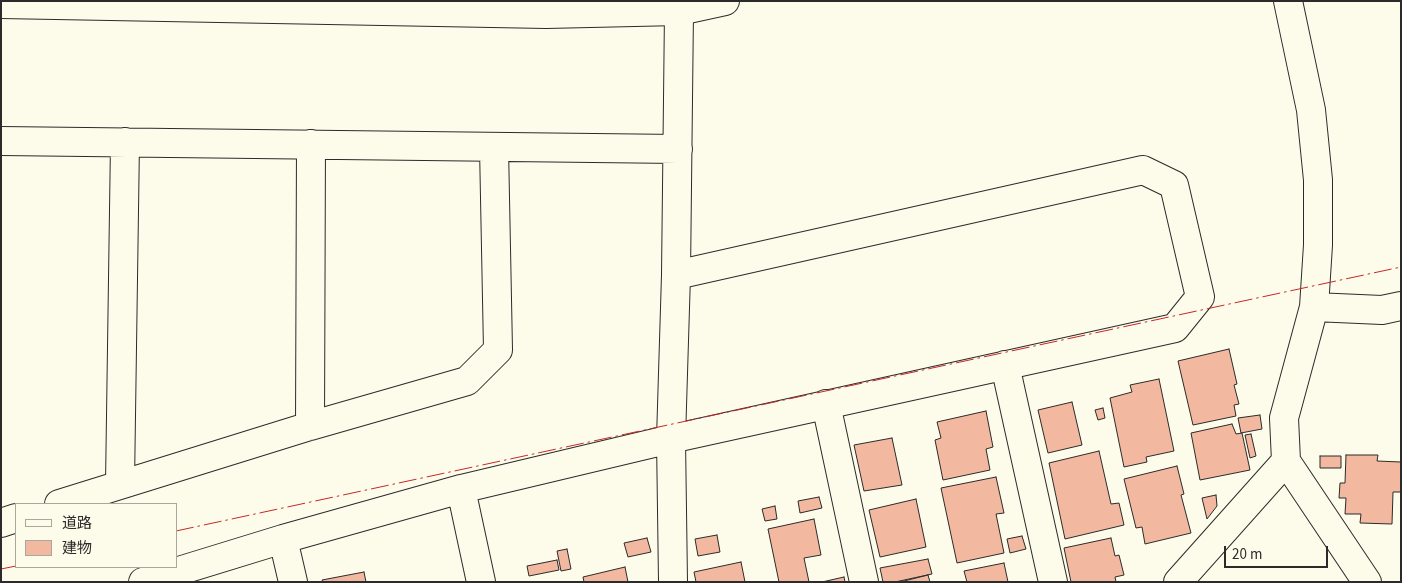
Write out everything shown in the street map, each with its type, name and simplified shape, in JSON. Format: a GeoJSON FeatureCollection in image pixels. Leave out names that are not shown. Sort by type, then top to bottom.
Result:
{"type":"FeatureCollection","features":[{"type":"Feature","properties":{"kind":"street"},"geometry":{"type":"LineString","coordinates":[[1,4],[546,14],[679,11],[725,1]]}},
{"type":"Feature","properties":{"kind":"street"},"geometry":{"type":"LineString","coordinates":[[1288,1],[1311,110],[1318,180],[1318,245],[1314,306],[1284,418],[1286,461],[1367,582]]}},
{"type":"Feature","properties":{"kind":"street"},"geometry":{"type":"LineString","coordinates":[[673,582],[671,439],[676,275],[679,11]]}},
{"type":"Feature","properties":{"kind":"street"},"geometry":{"type":"LineString","coordinates":[[1,141],[678,150]]}},
{"type":"Feature","properties":{"kind":"street"},"geometry":{"type":"LineString","coordinates":[[120,484],[125,142]]}},
{"type":"Feature","properties":{"kind":"street"},"geometry":{"type":"LineString","coordinates":[[310,426],[311,144]]}},
{"type":"Feature","properties":{"kind":"street"},"geometry":{"type":"LineString","coordinates":[[62,503],[310,426],[467,381],[498,350],[494,147]]}},
{"type":"Feature","properties":{"kind":"street"},"geometry":{"type":"LineString","coordinates":[[143,582],[283,539],[461,489],[826,404],[1175,328],[1200,297],[1174,185],[1143,170],[676,275]]}},
{"type":"Feature","properties":{"kind":"street"},"geometry":{"type":"LineString","coordinates":[[1314,306],[1382,310],[1401,306]]}},
{"type":"Feature","properties":{"kind":"street"},"geometry":{"type":"LineString","coordinates":[[1005,365],[1053,582]]}},
{"type":"Feature","properties":{"kind":"street"},"geometry":{"type":"LineString","coordinates":[[826,404],[864,582]]}},
{"type":"Feature","properties":{"kind":"street"},"geometry":{"type":"LineString","coordinates":[[1178,582],[1286,461]]}},
{"type":"Feature","properties":{"kind":"street"},"geometry":{"type":"LineString","coordinates":[[461,489],[481,582]]}},
{"type":"Feature","properties":{"kind":"street"},"geometry":{"type":"LineString","coordinates":[[1,523],[15,518]]}},
{"type":"Feature","properties":{"kind":"street"},"geometry":{"type":"LineString","coordinates":[[283,539],[292,582]]}},
{"type":"Feature","properties":{"kind":"building"},"geometry":{"type":"Polygon","coordinates":[[[1229,349],[1237,384],[1234,385],[1239,404],[1234,405],[1236,416],[1193,425],[1178,361],[1229,349]]]}},
{"type":"Feature","properties":{"kind":"building"},"geometry":{"type":"Polygon","coordinates":[[[1159,379],[1174,451],[1146,457],[1147,462],[1124,467],[1110,398],[1132,392],[1130,385],[1159,379]]]}},
{"type":"Feature","properties":{"kind":"building"},"geometry":{"type":"Polygon","coordinates":[[[1072,402],[1082,445],[1048,453],[1038,410],[1072,402]]]}},
{"type":"Feature","properties":{"kind":"building"},"geometry":{"type":"Polygon","coordinates":[[[1103,408],[1105,418],[1098,420],[1095,410],[1103,408]]]}},
{"type":"Feature","properties":{"kind":"building"},"geometry":{"type":"Polygon","coordinates":[[[986,411],[993,447],[986,449],[990,470],[943,480],[935,440],[941,438],[937,422],[986,411]]]}},
{"type":"Feature","properties":{"kind":"building"},"geometry":{"type":"Polygon","coordinates":[[[1260,415],[1262,429],[1241,433],[1238,418],[1260,415]]]}},
{"type":"Feature","properties":{"kind":"building"},"geometry":{"type":"Polygon","coordinates":[[[1232,424],[1236,434],[1242,433],[1250,470],[1200,480],[1191,433],[1232,424]]]}},
{"type":"Feature","properties":{"kind":"building"},"geometry":{"type":"Polygon","coordinates":[[[1251,434],[1256,456],[1250,458],[1245,435],[1251,434]]]}},
{"type":"Feature","properties":{"kind":"building"},"geometry":{"type":"Polygon","coordinates":[[[892,438],[902,485],[864,491],[854,445],[892,438]]]}},
{"type":"Feature","properties":{"kind":"building"},"geometry":{"type":"Polygon","coordinates":[[[1099,451],[1111,504],[1119,503],[1124,525],[1065,539],[1049,463],[1099,451]]]}},
{"type":"Feature","properties":{"kind":"building"},"geometry":{"type":"Polygon","coordinates":[[[1346,455],[1378,455],[1377,461],[1401,462],[1401,492],[1393,492],[1392,524],[1360,523],[1361,514],[1345,514],[1346,498],[1339,498],[1340,483],[1345,483],[1346,455]]]}},
{"type":"Feature","properties":{"kind":"building"},"geometry":{"type":"Polygon","coordinates":[[[1320,456],[1341,456],[1341,468],[1320,468],[1320,456]]]}},
{"type":"Feature","properties":{"kind":"building"},"geometry":{"type":"Polygon","coordinates":[[[1177,466],[1184,494],[1181,495],[1191,533],[1145,544],[1142,527],[1136,528],[1124,479],[1177,466]]]}},
{"type":"Feature","properties":{"kind":"building"},"geometry":{"type":"Polygon","coordinates":[[[996,477],[1004,513],[996,514],[1004,553],[957,563],[941,488],[996,477]]]}},
{"type":"Feature","properties":{"kind":"building"},"geometry":{"type":"Polygon","coordinates":[[[1216,495],[1217,506],[1207,519],[1202,498],[1216,495]]]}},
{"type":"Feature","properties":{"kind":"building"},"geometry":{"type":"Polygon","coordinates":[[[819,497],[822,508],[800,513],[798,501],[819,497]]]}},
{"type":"Feature","properties":{"kind":"building"},"geometry":{"type":"Polygon","coordinates":[[[916,499],[926,547],[880,557],[869,510],[916,499]]]}},
{"type":"Feature","properties":{"kind":"building"},"geometry":{"type":"Polygon","coordinates":[[[775,506],[777,519],[765,521],[762,509],[775,506]]]}},
{"type":"Feature","properties":{"kind":"building"},"geometry":{"type":"Polygon","coordinates":[[[814,519],[821,555],[804,558],[809,582],[779,582],[768,529],[814,519]]]}},
{"type":"Feature","properties":{"kind":"building"},"geometry":{"type":"Polygon","coordinates":[[[717,535],[720,552],[698,556],[695,539],[717,535]]]}},
{"type":"Feature","properties":{"kind":"building"},"geometry":{"type":"Polygon","coordinates":[[[1022,536],[1026,549],[1010,553],[1007,539],[1022,536]]]}},
{"type":"Feature","properties":{"kind":"building"},"geometry":{"type":"Polygon","coordinates":[[[647,538],[651,552],[628,557],[624,543],[647,538]]]}},
{"type":"Feature","properties":{"kind":"building"},"geometry":{"type":"Polygon","coordinates":[[[1111,538],[1115,556],[1119,555],[1124,575],[1115,577],[1116,582],[1071,582],[1064,548],[1111,538]]]}},
{"type":"Feature","properties":{"kind":"building"},"geometry":{"type":"Polygon","coordinates":[[[567,549],[571,569],[561,571],[557,551],[567,549]]]}},
{"type":"Feature","properties":{"kind":"building"},"geometry":{"type":"Polygon","coordinates":[[[928,559],[932,574],[895,582],[883,582],[880,568],[928,559]]]}},
{"type":"Feature","properties":{"kind":"building"},"geometry":{"type":"Polygon","coordinates":[[[557,560],[559,570],[529,576],[527,566],[557,560]]]}},
{"type":"Feature","properties":{"kind":"building"},"geometry":{"type":"Polygon","coordinates":[[[741,562],[745,582],[696,582],[694,572],[741,562]]]}},
{"type":"Feature","properties":{"kind":"building"},"geometry":{"type":"Polygon","coordinates":[[[1004,563],[1008,582],[967,582],[964,571],[1004,563]]]}},
{"type":"Feature","properties":{"kind":"building"},"geometry":{"type":"Polygon","coordinates":[[[625,567],[628,582],[584,582],[583,577],[625,567]]]}},
{"type":"Feature","properties":{"kind":"building"},"geometry":{"type":"Polygon","coordinates":[[[364,572],[366,582],[323,582],[322,580],[364,572]]]}},
{"type":"Feature","properties":{"kind":"building"},"geometry":{"type":"Polygon","coordinates":[[[928,575],[930,582],[900,582],[928,575]]]}},
{"type":"Feature","properties":{"kind":"building"},"geometry":{"type":"Polygon","coordinates":[[[844,577],[845,582],[822,582],[844,577]]]}},
{"type":"Feature","properties":{"kind":"power"},"geometry":{"type":"LineString","coordinates":[[178,531],[1401,267]]}},
{"type":"Feature","properties":{"kind":"power"},"geometry":{"type":"LineString","coordinates":[[1,569],[15,566]]}}]}
